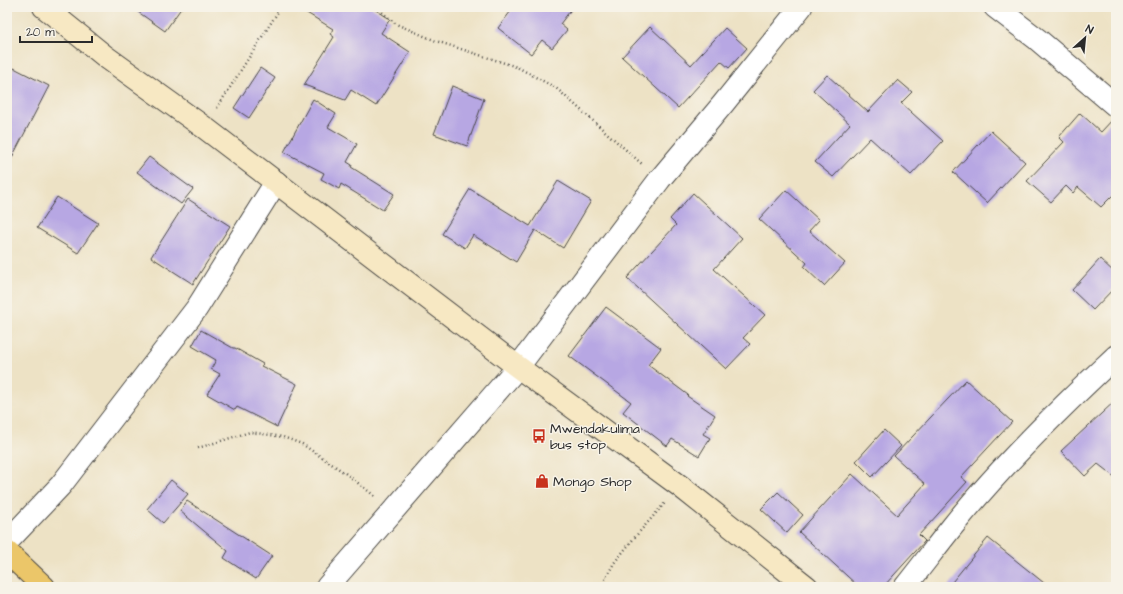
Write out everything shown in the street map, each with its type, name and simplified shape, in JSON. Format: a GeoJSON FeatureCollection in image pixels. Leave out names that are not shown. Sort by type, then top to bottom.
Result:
{"type":"FeatureCollection","features":[{"type":"Feature","properties":{"kind":"highway"},"geometry":{"type":"LineString","coordinates":[[7,552],[44,587]]}},
{"type":"Feature","properties":{"kind":"street"},"geometry":{"type":"LineString","coordinates":[[44,7],[106,57],[204,128],[518,367],[680,486],[807,587]]}},
{"type":"Feature","properties":{"kind":"street"},"geometry":{"type":"LineString","coordinates":[[327,587],[518,367],[660,179],[802,7]]}},
{"type":"Feature","properties":{"kind":"street"},"geometry":{"type":"LineString","coordinates":[[995,7],[1037,39],[1116,106]]}},
{"type":"Feature","properties":{"kind":"street"},"geometry":{"type":"LineString","coordinates":[[7,542],[61,485],[197,308],[276,182]]}},
{"type":"Feature","properties":{"kind":"street"},"geometry":{"type":"LineString","coordinates":[[905,587],[953,526],[1004,468],[1071,397],[1116,356]]}},
{"type":"Feature","properties":{"kind":"path"},"geometry":{"type":"LineString","coordinates":[[204,128],[281,7]]}},
{"type":"Feature","properties":{"kind":"path"},"geometry":{"type":"LineString","coordinates":[[376,7],[396,24],[436,41],[517,67],[556,88],[660,179]]}},
{"type":"Feature","properties":{"kind":"path"},"geometry":{"type":"LineString","coordinates":[[198,448],[250,432],[283,437],[302,444],[314,452],[345,473],[393,511]]}},
{"type":"Feature","properties":{"kind":"path"},"geometry":{"type":"LineString","coordinates":[[601,587],[614,563],[680,486]]}},
{"type":"Feature","properties":{"kind":"building"},"geometry":{"type":"Polygon","coordinates":[[[131,7],[182,7],[165,31],[131,7]]]}},
{"type":"Feature","properties":{"kind":"building"},"geometry":{"type":"Polygon","coordinates":[[[297,7],[371,7],[390,19],[381,33],[410,52],[376,106],[351,90],[345,100],[304,85],[334,37],[330,34],[333,29],[297,7]]]}},
{"type":"Feature","properties":{"kind":"building"},"geometry":{"type":"Polygon","coordinates":[[[514,7],[573,7],[560,24],[567,30],[552,48],[542,40],[531,54],[498,28],[514,7]]]}},
{"type":"Feature","properties":{"kind":"building"},"geometry":{"type":"Polygon","coordinates":[[[650,27],[691,65],[725,28],[747,48],[729,68],[721,61],[678,108],[622,57],[650,27]]]}},
{"type":"Feature","properties":{"kind":"building"},"geometry":{"type":"Polygon","coordinates":[[[14,68],[49,86],[7,167],[7,81],[14,68]]]}},
{"type":"Feature","properties":{"kind":"building"},"geometry":{"type":"Polygon","coordinates":[[[260,68],[275,78],[249,118],[234,108],[260,68]]]}},
{"type":"Feature","properties":{"kind":"building"},"geometry":{"type":"Polygon","coordinates":[[[827,75],[868,112],[898,80],[912,92],[901,103],[943,141],[911,175],[870,138],[833,177],[815,162],[850,124],[813,90],[827,75]]]}},
{"type":"Feature","properties":{"kind":"building"},"geometry":{"type":"Polygon","coordinates":[[[452,86],[484,99],[467,146],[434,134],[452,86]]]}},
{"type":"Feature","properties":{"kind":"building"},"geometry":{"type":"Polygon","coordinates":[[[313,99],[336,114],[328,127],[357,144],[347,162],[352,165],[351,167],[394,194],[383,210],[341,184],[339,189],[321,179],[324,173],[284,152],[313,99]]]}},
{"type":"Feature","properties":{"kind":"building"},"geometry":{"type":"Polygon","coordinates":[[[1080,113],[1101,132],[1114,118],[1116,118],[1116,192],[1101,207],[1078,187],[1073,193],[1066,186],[1051,202],[1027,181],[1064,142],[1059,137],[1080,113]]]}},
{"type":"Feature","properties":{"kind":"building"},"geometry":{"type":"Polygon","coordinates":[[[991,131],[1025,162],[987,203],[953,172],[991,131]]]}},
{"type":"Feature","properties":{"kind":"building"},"geometry":{"type":"Polygon","coordinates":[[[149,157],[193,189],[181,204],[137,172],[149,157]]]}},
{"type":"Feature","properties":{"kind":"building"},"geometry":{"type":"Polygon","coordinates":[[[558,181],[591,201],[563,248],[535,230],[516,262],[473,235],[465,248],[442,234],[470,189],[530,226],[558,181]]]}},
{"type":"Feature","properties":{"kind":"building"},"geometry":{"type":"Polygon","coordinates":[[[786,190],[819,220],[809,231],[845,263],[824,286],[804,267],[807,263],[759,219],[786,190]]]}},
{"type":"Feature","properties":{"kind":"building"},"geometry":{"type":"Polygon","coordinates":[[[693,193],[742,238],[714,269],[765,315],[743,338],[750,344],[726,369],[627,278],[676,225],[670,219],[693,193]]]}},
{"type":"Feature","properties":{"kind":"building"},"geometry":{"type":"Polygon","coordinates":[[[57,197],[98,223],[78,253],[37,228],[57,197]]]}},
{"type":"Feature","properties":{"kind":"building"},"geometry":{"type":"Polygon","coordinates":[[[188,199],[230,226],[193,284],[151,257],[188,199]]]}},
{"type":"Feature","properties":{"kind":"building"},"geometry":{"type":"Polygon","coordinates":[[[1100,259],[1116,274],[1116,286],[1093,310],[1072,290],[1100,259]]]}},
{"type":"Feature","properties":{"kind":"building"},"geometry":{"type":"Polygon","coordinates":[[[606,307],[661,348],[648,365],[688,395],[687,396],[715,415],[703,434],[710,438],[699,456],[672,439],[667,446],[623,412],[631,402],[569,356],[606,307]]]}},
{"type":"Feature","properties":{"kind":"building"},"geometry":{"type":"Polygon","coordinates":[[[201,330],[263,364],[261,366],[297,384],[277,427],[237,407],[235,410],[207,394],[220,374],[211,369],[216,360],[192,346],[201,330]]]}},
{"type":"Feature","properties":{"kind":"building"},"geometry":{"type":"Polygon","coordinates":[[[966,380],[1012,422],[961,477],[967,482],[919,535],[925,541],[883,587],[859,587],[799,532],[852,474],[897,515],[925,484],[894,456],[966,380]]]}},
{"type":"Feature","properties":{"kind":"building"},"geometry":{"type":"Polygon","coordinates":[[[1116,400],[1116,478],[1098,464],[1085,476],[1061,451],[1116,400]]]}},
{"type":"Feature","properties":{"kind":"building"},"geometry":{"type":"Polygon","coordinates":[[[884,430],[901,446],[872,477],[856,461],[884,430]]]}},
{"type":"Feature","properties":{"kind":"building"},"geometry":{"type":"Polygon","coordinates":[[[171,480],[188,494],[163,523],[147,509],[171,480]]]}},
{"type":"Feature","properties":{"kind":"building"},"geometry":{"type":"Polygon","coordinates":[[[778,492],[803,515],[787,533],[761,509],[778,492]]]}},
{"type":"Feature","properties":{"kind":"building"},"geometry":{"type":"Polygon","coordinates":[[[187,501],[272,556],[256,579],[224,558],[228,551],[180,511],[187,501]]]}},
{"type":"Feature","properties":{"kind":"building"},"geometry":{"type":"Polygon","coordinates":[[[988,538],[1049,587],[948,587],[988,538]]]}},
{"type":"Feature","properties":{"kind":"place","name":"Mwendakulima bus stop"},"geometry":{"type":"Point","coordinates":[539,436]}},
{"type":"Feature","properties":{"kind":"place","name":"Mongo Shop"},"geometry":{"type":"Point","coordinates":[542,481]}}]}
